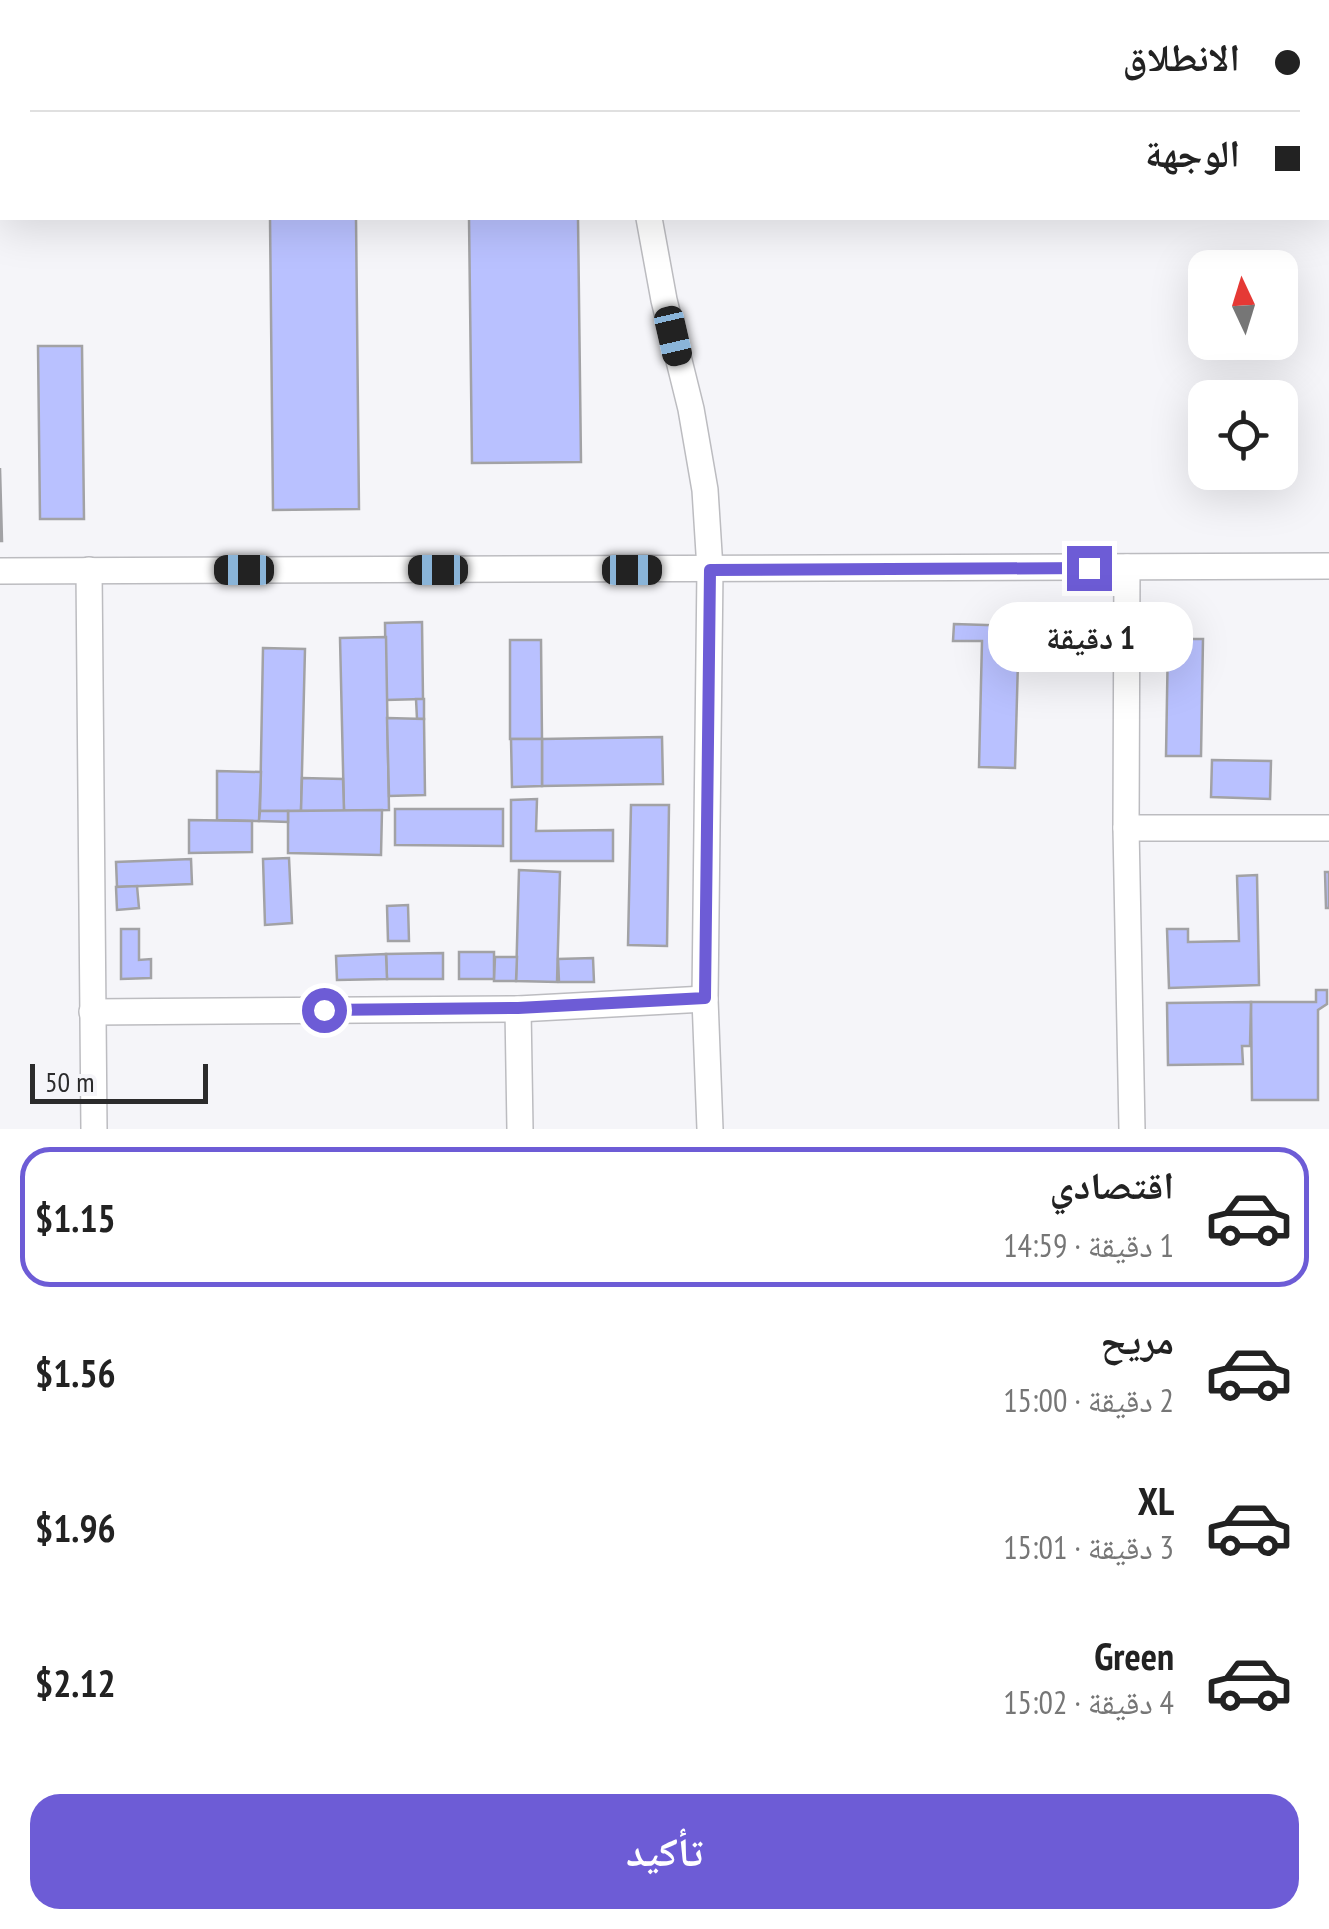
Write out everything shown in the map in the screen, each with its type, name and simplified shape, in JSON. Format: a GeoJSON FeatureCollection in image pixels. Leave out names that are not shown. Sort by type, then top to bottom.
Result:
{"type":"FeatureCollection","features":[{"type":"Feature","properties":{"kind":"street"},"geometry":{"type":"LineString","coordinates":[[648,220],[705,490],[710,570],[705,998],[710,1129]]}},
{"type":"Feature","properties":{"kind":"street"},"geometry":{"type":"LineString","coordinates":[[0,571],[1329,566]]}},
{"type":"Feature","properties":{"kind":"street"},"geometry":{"type":"LineString","coordinates":[[1126,567],[1132,1129]]}},
{"type":"Feature","properties":{"kind":"street"},"geometry":{"type":"LineString","coordinates":[[88,570],[94,1129]]}},
{"type":"Feature","properties":{"kind":"street"},"geometry":{"type":"LineString","coordinates":[[1126,828],[1329,828]]}},
{"type":"Feature","properties":{"kind":"street"},"geometry":{"type":"LineString","coordinates":[[92,1012],[518,1008],[705,998]]}},
{"type":"Feature","properties":{"kind":"street"},"geometry":{"type":"LineString","coordinates":[[518,1008],[520,1129]]}},
{"type":"Feature","properties":{"kind":"building"},"geometry":{"type":"Polygon","coordinates":[[[270,220],[356,220],[359,509],[273,510],[270,220]]]}},
{"type":"Feature","properties":{"kind":"building"},"geometry":{"type":"Polygon","coordinates":[[[469,220],[578,220],[581,462],[472,463],[469,220]]]}},
{"type":"Feature","properties":{"kind":"building"},"geometry":{"type":"Polygon","coordinates":[[[38,346],[82,346],[84,519],[40,519],[38,346]]]}},
{"type":"Feature","properties":{"kind":"building"},"geometry":{"type":"Polygon","coordinates":[[[0,468],[2,541],[0,541],[0,468]]]}},
{"type":"Feature","properties":{"kind":"building"},"geometry":{"type":"Polygon","coordinates":[[[422,622],[423,699],[386,700],[385,623],[422,622]]]}},
{"type":"Feature","properties":{"kind":"building"},"geometry":{"type":"Polygon","coordinates":[[[954,624],[1019,626],[1015,768],[979,767],[982,641],[953,641],[954,624]]]}},
{"type":"Feature","properties":{"kind":"building"},"geometry":{"type":"Polygon","coordinates":[[[386,637],[389,810],[344,811],[340,638],[386,637]]]}},
{"type":"Feature","properties":{"kind":"building"},"geometry":{"type":"Polygon","coordinates":[[[1168,639],[1203,639],[1201,756],[1166,756],[1168,639]]]}},
{"type":"Feature","properties":{"kind":"building"},"geometry":{"type":"Polygon","coordinates":[[[510,640],[541,640],[542,739],[510,739],[510,640]]]}},
{"type":"Feature","properties":{"kind":"building"},"geometry":{"type":"Polygon","coordinates":[[[263,648],[305,649],[301,811],[260,811],[263,648]]]}},
{"type":"Feature","properties":{"kind":"building"},"geometry":{"type":"Polygon","coordinates":[[[416,699],[424,699],[424,719],[417,719],[416,699]]]}},
{"type":"Feature","properties":{"kind":"building"},"geometry":{"type":"Polygon","coordinates":[[[387,718],[424,719],[425,795],[389,796],[387,718]]]}},
{"type":"Feature","properties":{"kind":"building"},"geometry":{"type":"Polygon","coordinates":[[[662,737],[663,784],[542,786],[542,739],[662,737]]]}},
{"type":"Feature","properties":{"kind":"building"},"geometry":{"type":"Polygon","coordinates":[[[511,739],[542,739],[542,786],[512,787],[511,739]]]}},
{"type":"Feature","properties":{"kind":"building"},"geometry":{"type":"Polygon","coordinates":[[[1212,760],[1271,761],[1270,799],[1211,797],[1212,760]]]}},
{"type":"Feature","properties":{"kind":"building"},"geometry":{"type":"Polygon","coordinates":[[[217,771],[261,772],[259,821],[217,820],[217,771]]]}},
{"type":"Feature","properties":{"kind":"building"},"geometry":{"type":"Polygon","coordinates":[[[302,778],[343,779],[344,811],[301,811],[302,778]]]}},
{"type":"Feature","properties":{"kind":"building"},"geometry":{"type":"Polygon","coordinates":[[[537,799],[536,831],[613,830],[613,861],[511,861],[511,800],[537,799]]]}},
{"type":"Feature","properties":{"kind":"building"},"geometry":{"type":"Polygon","coordinates":[[[631,805],[669,805],[667,946],[628,945],[631,805]]]}},
{"type":"Feature","properties":{"kind":"building"},"geometry":{"type":"Polygon","coordinates":[[[395,809],[503,809],[503,846],[395,845],[395,809]]]}},
{"type":"Feature","properties":{"kind":"building"},"geometry":{"type":"Polygon","coordinates":[[[382,810],[381,855],[288,853],[288,811],[382,810]]]}},
{"type":"Feature","properties":{"kind":"building"},"geometry":{"type":"Polygon","coordinates":[[[260,811],[288,811],[288,822],[259,821],[260,811]]]}},
{"type":"Feature","properties":{"kind":"building"},"geometry":{"type":"Polygon","coordinates":[[[189,820],[252,821],[252,852],[189,853],[189,820]]]}},
{"type":"Feature","properties":{"kind":"building"},"geometry":{"type":"Polygon","coordinates":[[[289,858],[292,923],[265,925],[263,859],[289,858]]]}},
{"type":"Feature","properties":{"kind":"building"},"geometry":{"type":"Polygon","coordinates":[[[191,859],[192,884],[117,887],[116,862],[191,859]]]}},
{"type":"Feature","properties":{"kind":"building"},"geometry":{"type":"Polygon","coordinates":[[[519,870],[560,872],[557,982],[516,981],[519,870]]]}},
{"type":"Feature","properties":{"kind":"building"},"geometry":{"type":"Polygon","coordinates":[[[1325,872],[1329,872],[1329,908],[1326,908],[1325,872]]]}},
{"type":"Feature","properties":{"kind":"building"},"geometry":{"type":"Polygon","coordinates":[[[1257,875],[1259,985],[1169,988],[1167,929],[1188,929],[1188,942],[1239,941],[1237,876],[1257,875]]]}},
{"type":"Feature","properties":{"kind":"building"},"geometry":{"type":"Polygon","coordinates":[[[137,886],[139,908],[117,910],[116,887],[137,886]]]}},
{"type":"Feature","properties":{"kind":"building"},"geometry":{"type":"Polygon","coordinates":[[[408,905],[409,941],[388,941],[387,906],[408,905]]]}},
{"type":"Feature","properties":{"kind":"building"},"geometry":{"type":"Polygon","coordinates":[[[121,929],[139,929],[139,960],[151,959],[151,978],[121,979],[121,929]]]}},
{"type":"Feature","properties":{"kind":"building"},"geometry":{"type":"Polygon","coordinates":[[[459,952],[494,952],[494,979],[459,979],[459,952]]]}},
{"type":"Feature","properties":{"kind":"building"},"geometry":{"type":"Polygon","coordinates":[[[443,953],[443,979],[387,979],[386,954],[443,953]]]}},
{"type":"Feature","properties":{"kind":"building"},"geometry":{"type":"Polygon","coordinates":[[[386,954],[387,979],[337,980],[336,956],[386,954]]]}},
{"type":"Feature","properties":{"kind":"building"},"geometry":{"type":"Polygon","coordinates":[[[495,957],[517,957],[516,981],[494,981],[495,957]]]}},
{"type":"Feature","properties":{"kind":"building"},"geometry":{"type":"Polygon","coordinates":[[[593,958],[594,982],[559,982],[558,959],[593,958]]]}},
{"type":"Feature","properties":{"kind":"building"},"geometry":{"type":"Polygon","coordinates":[[[1316,990],[1327,990],[1327,1004],[1318,1010],[1318,1100],[1252,1100],[1251,1002],[1316,1002],[1316,990]]]}},
{"type":"Feature","properties":{"kind":"building"},"geometry":{"type":"Polygon","coordinates":[[[1251,1002],[1250,1046],[1242,1046],[1243,1064],[1168,1065],[1167,1003],[1251,1002]]]}},
{"type":"Feature","properties":{"kind":"route"},"geometry":{"type":"LineString","coordinates":[[324,1010],[518,1008],[705,998],[710,570],[1089,568]]}}]}
